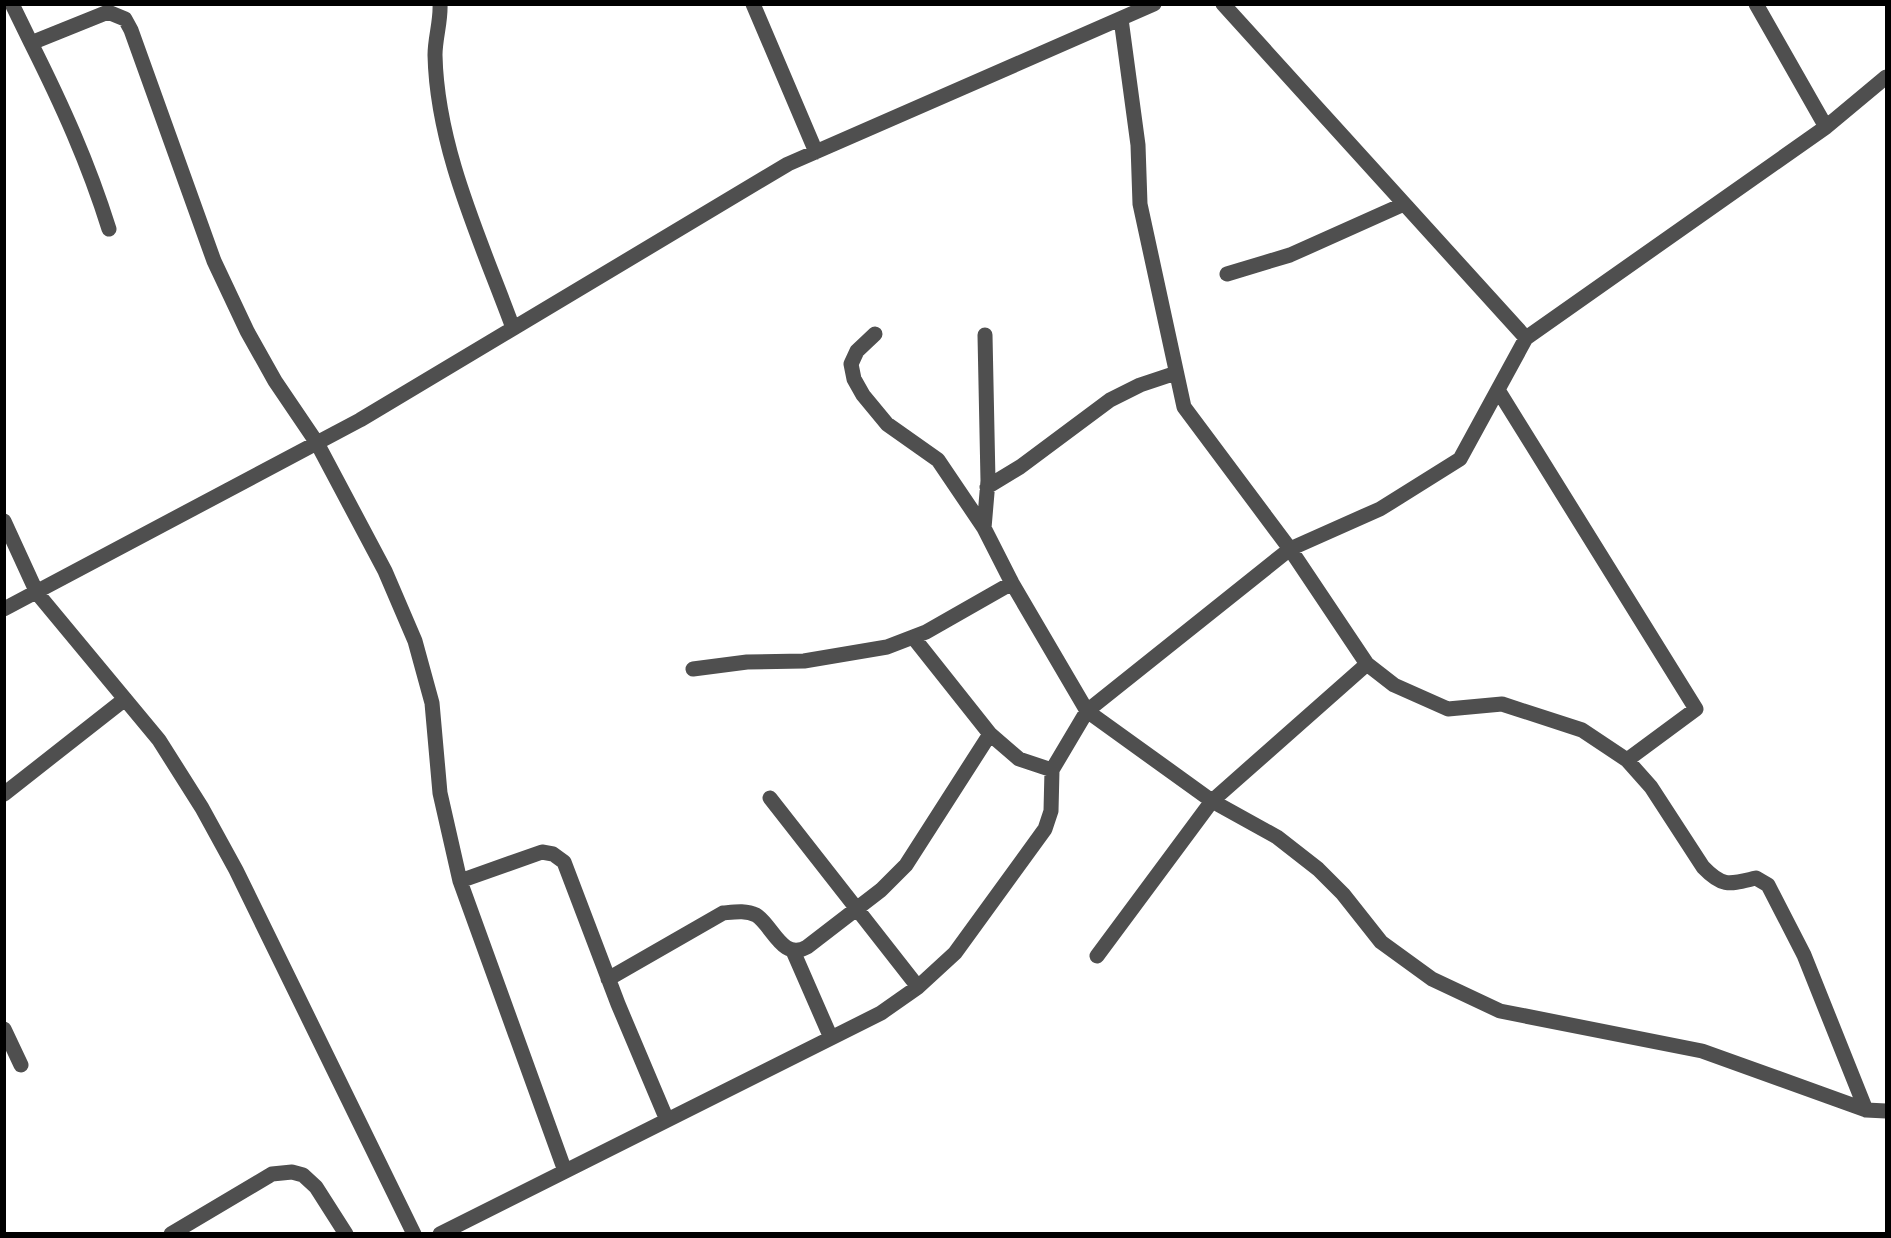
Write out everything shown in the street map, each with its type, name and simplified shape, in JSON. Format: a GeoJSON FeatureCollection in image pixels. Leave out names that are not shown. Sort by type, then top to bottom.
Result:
{"type":"FeatureCollection","features":[{"type":"Feature","properties":{"kind":"street"},"geometry":{"type":"LineString","coordinates":[[12,4],[72,125],[92,175],[109,229]]}},
{"type":"Feature","properties":{"kind":"street"},"geometry":{"type":"LineString","coordinates":[[440,4],[435,53],[439,93],[453,164],[513,328]]}},
{"type":"Feature","properties":{"kind":"street"},"geometry":{"type":"LineString","coordinates":[[753,4],[816,152]]}},
{"type":"Feature","properties":{"kind":"street"},"geometry":{"type":"LineString","coordinates":[[4,609],[317,443],[788,164],[1154,4]]}},
{"type":"Feature","properties":{"kind":"street"},"geometry":{"type":"LineString","coordinates":[[1223,4],[1526,338]]}},
{"type":"Feature","properties":{"kind":"street"},"geometry":{"type":"LineString","coordinates":[[1756,4],[1826,127]]}},
{"type":"Feature","properties":{"kind":"street"},"geometry":{"type":"LineString","coordinates":[[31,43],[108,12],[125,12],[214,261],[246,331],[275,381],[317,443],[385,571],[415,641],[432,703],[440,793],[459,881],[565,1171]]}},
{"type":"Feature","properties":{"kind":"street"},"geometry":{"type":"LineString","coordinates":[[1121,19],[1138,145],[1140,204],[1184,407],[1290,549],[1367,664],[1394,685],[1448,709],[1502,704],[1582,730],[1626,760],[1651,787],[1703,867],[1714,879],[1734,884],[1756,879],[1768,885],[1804,954],[1866,1110]]}},
{"type":"Feature","properties":{"kind":"street"},"geometry":{"type":"LineString","coordinates":[[440,1233],[881,1013],[918,987],[955,953],[1045,829],[1051,811],[1052,770],[1087,711],[1290,549],[1380,509],[1460,459],[1526,338],[1826,127],[1887,77]]}},
{"type":"Feature","properties":{"kind":"street"},"geometry":{"type":"LineString","coordinates":[[1227,274],[1290,255],[1404,204]]}},
{"type":"Feature","properties":{"kind":"street"},"geometry":{"type":"LineString","coordinates":[[875,333],[857,351],[851,364],[859,387],[887,424],[938,460],[984,528],[1012,583],[1087,711],[1212,801],[1277,837],[1318,869],[1343,894],[1381,942],[1432,979],[1500,1011],[1702,1051],[1866,1110],[1887,1111]]}},
{"type":"Feature","properties":{"kind":"street"},"geometry":{"type":"LineString","coordinates":[[984,528],[987,487],[985,335]]}},
{"type":"Feature","properties":{"kind":"street"},"geometry":{"type":"LineString","coordinates":[[987,487],[1020,467],[1110,400],[1140,385],[1176,373]]}},
{"type":"Feature","properties":{"kind":"street"},"geometry":{"type":"LineString","coordinates":[[1498,390],[1696,709],[1626,760]]}},
{"type":"Feature","properties":{"kind":"street"},"geometry":{"type":"LineString","coordinates":[[4,521],[37,593],[159,740],[202,808],[230,860],[414,1233]]}},
{"type":"Feature","properties":{"kind":"street"},"geometry":{"type":"LineString","coordinates":[[693,669],[747,662],[804,661],[887,647],[913,637],[1012,583]]}},
{"type":"Feature","properties":{"kind":"street"},"geometry":{"type":"LineString","coordinates":[[913,637],[990,734],[1019,759],[1052,770]]}},
{"type":"Feature","properties":{"kind":"street"},"geometry":{"type":"LineString","coordinates":[[1097,956],[1212,801],[1367,664]]}},
{"type":"Feature","properties":{"kind":"street"},"geometry":{"type":"LineString","coordinates":[[4,794],[124,699]]}},
{"type":"Feature","properties":{"kind":"street"},"geometry":{"type":"LineString","coordinates":[[793,951],[807,947],[857,909],[881,890],[906,865],[990,734]]}},
{"type":"Feature","properties":{"kind":"street"},"geometry":{"type":"LineString","coordinates":[[770,798],[918,987]]}},
{"type":"Feature","properties":{"kind":"street"},"geometry":{"type":"LineString","coordinates":[[459,881],[542,852],[553,854],[564,862],[608,979],[667,1120]]}},
{"type":"Feature","properties":{"kind":"street"},"geometry":{"type":"LineString","coordinates":[[608,979],[723,913],[744,911],[757,916],[780,942],[793,951],[831,1038]]}},
{"type":"Feature","properties":{"kind":"street"},"geometry":{"type":"LineString","coordinates":[[4,1029],[21,1065]]}},
{"type":"Feature","properties":{"kind":"street"},"geometry":{"type":"LineString","coordinates":[[171,1233],[272,1174],[292,1172],[303,1175],[316,1187],[346,1233]]}}]}
